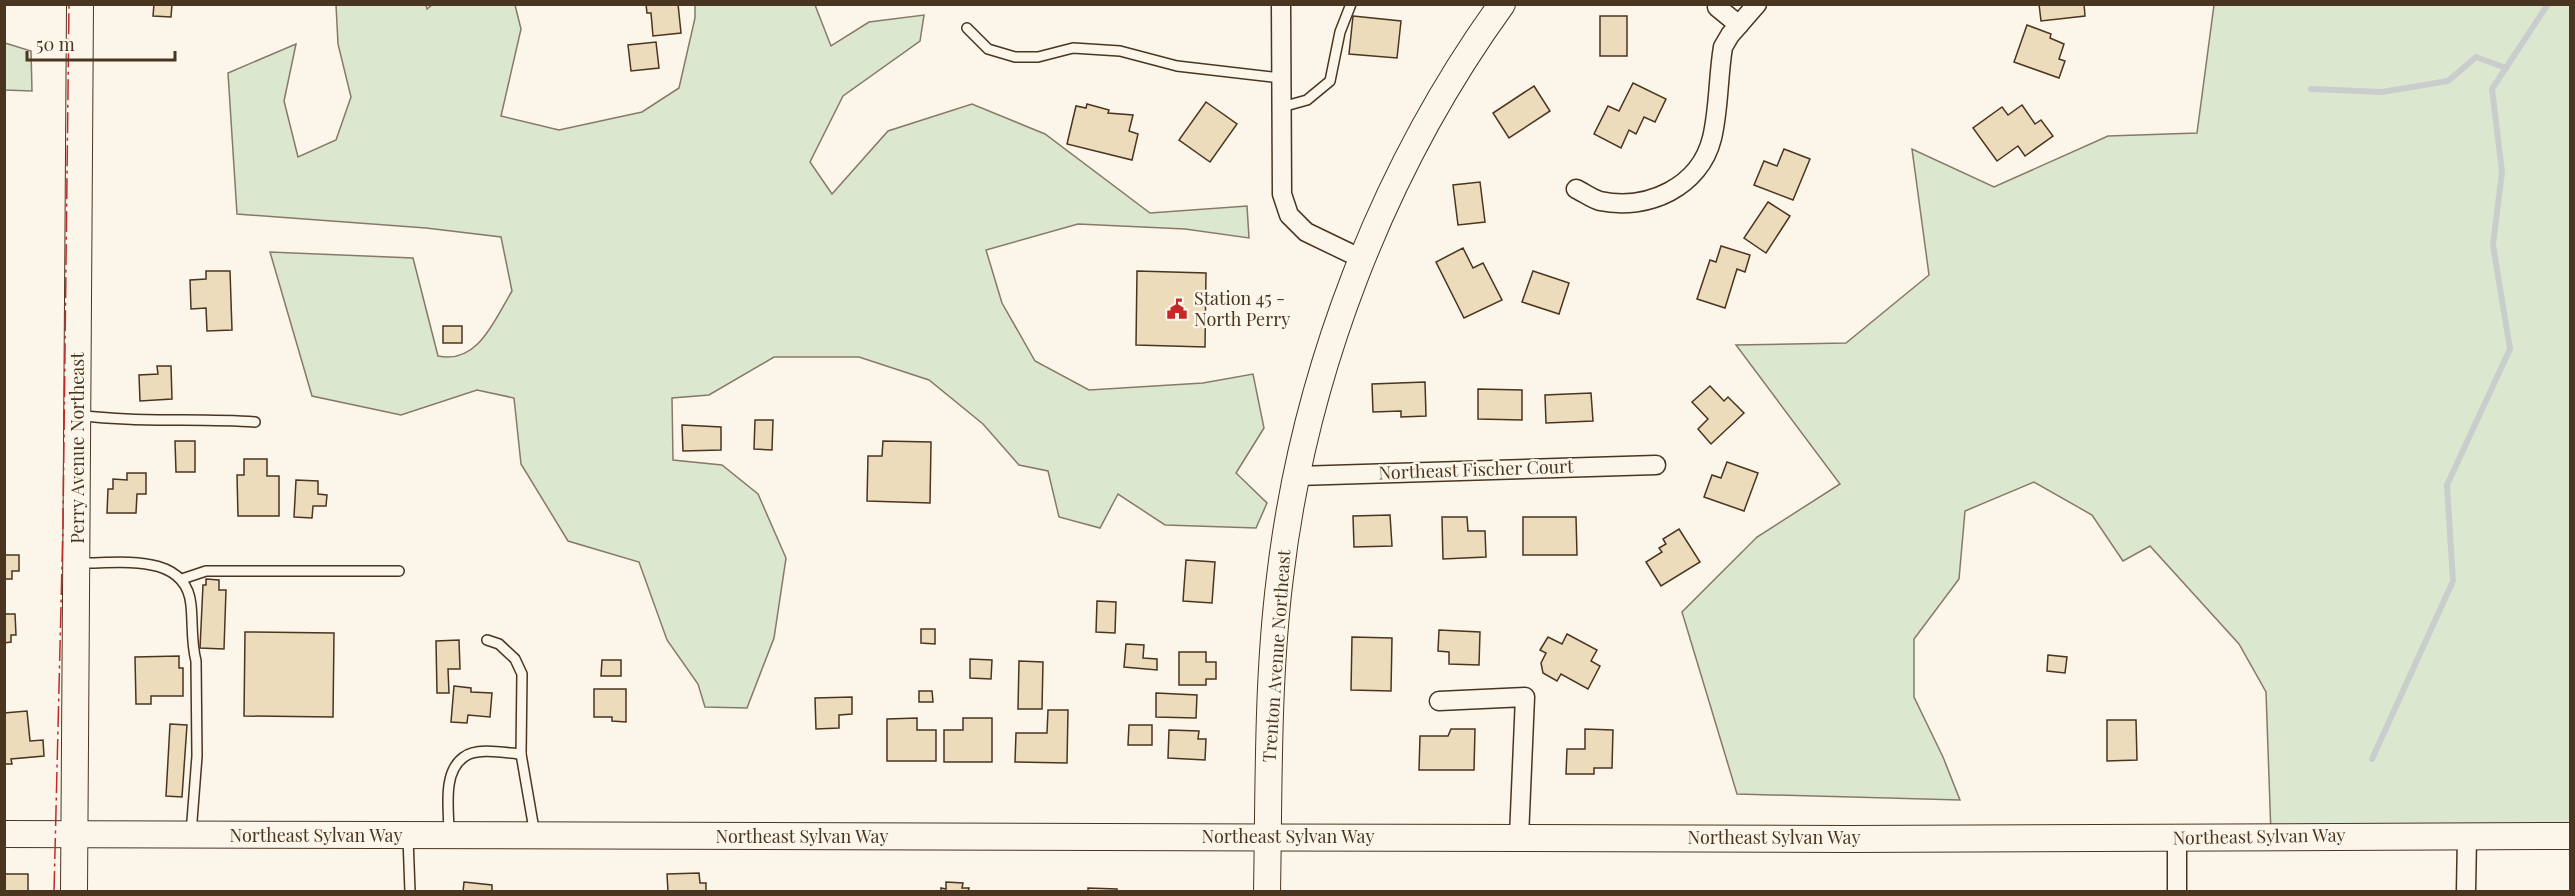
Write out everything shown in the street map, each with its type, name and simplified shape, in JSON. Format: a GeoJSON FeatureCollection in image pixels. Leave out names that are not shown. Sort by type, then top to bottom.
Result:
{"type":"FeatureCollection","features":[{"type":"Feature","properties":{"kind":"main road","name":"Perry Avenue Northeast"},"geometry":{"type":"LineString","coordinates":[[74,891],[80,4]]}},
{"type":"Feature","properties":{"kind":"main road","name":"Trenton Avenue Northeast"},"geometry":{"type":"LineString","coordinates":[[1268,891],[1276,620],[1283,551],[1297,476],[1317,391],[1360,258],[1424,129],[1502,4]]}},
{"type":"Feature","properties":{"kind":"main road","name":"Northeast Sylvan Way"},"geometry":{"type":"LineString","coordinates":[[4,834],[408,837],[2177,838],[2571,836]]}},
{"type":"Feature","properties":{"kind":"street"},"geometry":{"type":"LineString","coordinates":[[1281,4],[1282,194],[1289,215],[1306,231],[1360,258]]}},
{"type":"Feature","properties":{"kind":"street"},"geometry":{"type":"LineString","coordinates":[[1576,189],[1599,200],[1630,202],[1661,197],[1684,184],[1702,164],[1712,138],[1724,47],[1757,4]]}},
{"type":"Feature","properties":{"kind":"street"},"geometry":{"type":"LineString","coordinates":[[1717,7],[1739,25]]}},
{"type":"Feature","properties":{"kind":"street","name":"Northeast Fischer Court"},"geometry":{"type":"LineString","coordinates":[[1297,476],[1656,465]]}},
{"type":"Feature","properties":{"kind":"street"},"geometry":{"type":"LineString","coordinates":[[1439,701],[1525,697],[1519,837]]}},
{"type":"Feature","properties":{"kind":"street"},"geometry":{"type":"LineString","coordinates":[[2466,837],[2466,891]]}},
{"type":"Feature","properties":{"kind":"street"},"geometry":{"type":"LineString","coordinates":[[2177,838],[2177,891]]}},
{"type":"Feature","properties":{"kind":"lane"},"geometry":{"type":"LineString","coordinates":[[1282,107],[1307,100],[1330,81],[1340,32],[1351,4]]}},
{"type":"Feature","properties":{"kind":"lane"},"geometry":{"type":"LineString","coordinates":[[968,28],[988,49],[1015,57],[1038,57],[1073,48],[1120,51],[1177,66],[1281,78]]}},
{"type":"Feature","properties":{"kind":"lane"},"geometry":{"type":"LineString","coordinates":[[78,415],[122,421],[205,419],[255,422]]}},
{"type":"Feature","properties":{"kind":"lane"},"geometry":{"type":"LineString","coordinates":[[78,563],[152,565],[169,569],[182,579],[191,603],[192,647],[196,661],[197,756],[191,836]]}},
{"type":"Feature","properties":{"kind":"lane"},"geometry":{"type":"LineString","coordinates":[[182,579],[206,571],[399,571]]}},
{"type":"Feature","properties":{"kind":"lane"},"geometry":{"type":"LineString","coordinates":[[487,640],[499,644],[515,659],[522,674],[521,753],[536,837]]}},
{"type":"Feature","properties":{"kind":"lane"},"geometry":{"type":"LineString","coordinates":[[449,837],[450,778],[464,757],[476,753],[521,753]]}},
{"type":"Feature","properties":{"kind":"lane"},"geometry":{"type":"LineString","coordinates":[[408,837],[410,891]]}},
{"type":"Feature","properties":{"kind":"green space"},"geometry":{"type":"Polygon","coordinates":[[[336,5],[426,5],[427,9],[432,5],[515,5],[521,29],[501,116],[559,130],[642,112],[679,88],[695,18],[695,5],[815,5],[831,46],[869,22],[924,15],[920,41],[843,96],[810,162],[832,194],[888,131],[972,104],[1045,134],[1150,213],[1247,206],[1249,238],[1185,229],[1078,224],[986,250],[1002,303],[1035,361],[1089,390],[1203,383],[1253,374],[1264,428],[1236,473],[1267,503],[1256,528],[1165,525],[1118,494],[1100,528],[1059,517],[1048,471],[1019,465],[983,424],[929,380],[859,357],[774,357],[709,395],[672,398],[673,460],[722,465],[758,494],[786,558],[774,638],[747,708],[705,707],[698,684],[667,640],[639,562],[568,541],[521,464],[514,398],[477,390],[401,415],[312,396],[270,252],[413,258],[438,356],[452,357],[464,354],[475,347],[492,326],[512,291],[501,237],[426,228],[237,214],[228,73],[296,44],[284,101],[298,157],[336,140],[351,97],[338,44],[336,5]]]}},
{"type":"Feature","properties":{"kind":"green space"},"geometry":{"type":"Polygon","coordinates":[[[2214,5],[2570,5],[2570,836],[2271,835],[2266,692],[2239,644],[2150,546],[2123,561],[2092,515],[2034,482],[1965,511],[1959,579],[1914,639],[1914,697],[1943,757],[1960,800],[1737,794],[1682,612],[1757,537],[1840,484],[1736,345],[1846,343],[1929,275],[1912,149],[1994,187],[2108,136],[2197,133],[2214,5]]]}},
{"type":"Feature","properties":{"kind":"green space"},"geometry":{"type":"Polygon","coordinates":[[[5,43],[31,51],[32,91],[5,90],[5,43]]]}},
{"type":"Feature","properties":{"kind":"building"},"geometry":{"type":"Polygon","coordinates":[[[154,4],[172,4],[171,17],[153,16],[154,4]]]}},
{"type":"Feature","properties":{"kind":"building"},"geometry":{"type":"Polygon","coordinates":[[[646,4],[678,4],[681,33],[653,36],[651,13],[647,13],[646,4]]]}},
{"type":"Feature","properties":{"kind":"building"},"geometry":{"type":"Polygon","coordinates":[[[2039,4],[2084,4],[2085,16],[2041,21],[2039,4]]]}},
{"type":"Feature","properties":{"kind":"building"},"geometry":{"type":"Polygon","coordinates":[[[1353,16],[1401,21],[1397,58],[1349,54],[1353,16]]]}},
{"type":"Feature","properties":{"kind":"building"},"geometry":{"type":"Polygon","coordinates":[[[1600,16],[1627,16],[1627,56],[1600,56],[1600,16]]]}},
{"type":"Feature","properties":{"kind":"building"},"geometry":{"type":"Polygon","coordinates":[[[2027,25],[2051,34],[2050,38],[2064,44],[2059,59],[2065,61],[2059,78],[2014,62],[2027,25]]]}},
{"type":"Feature","properties":{"kind":"building"},"geometry":{"type":"Polygon","coordinates":[[[656,42],[659,68],[631,71],[628,45],[656,42]]]}},
{"type":"Feature","properties":{"kind":"building"},"geometry":{"type":"Polygon","coordinates":[[[1633,83],[1666,99],[1655,122],[1644,117],[1636,134],[1629,130],[1621,148],[1594,134],[1608,106],[1619,111],[1633,83]]]}},
{"type":"Feature","properties":{"kind":"building"},"geometry":{"type":"Polygon","coordinates":[[[1534,86],[1550,111],[1509,138],[1493,113],[1534,86]]]}},
{"type":"Feature","properties":{"kind":"building"},"geometry":{"type":"Polygon","coordinates":[[[1206,102],[1237,124],[1210,162],[1179,140],[1206,102]]]}},
{"type":"Feature","properties":{"kind":"building"},"geometry":{"type":"Polygon","coordinates":[[[1087,104],[1109,110],[1108,113],[1133,115],[1129,131],[1138,134],[1132,160],[1067,144],[1076,106],[1086,108],[1087,104]]]}},
{"type":"Feature","properties":{"kind":"building"},"geometry":{"type":"Polygon","coordinates":[[[2022,105],[2035,124],[2041,120],[2053,136],[2025,156],[2018,146],[1997,161],[1973,128],[2002,107],[2008,115],[2022,105]]]}},
{"type":"Feature","properties":{"kind":"building"},"geometry":{"type":"Polygon","coordinates":[[[1784,149],[1810,159],[1793,200],[1754,185],[1764,161],[1777,166],[1784,149]]]}},
{"type":"Feature","properties":{"kind":"building"},"geometry":{"type":"Polygon","coordinates":[[[1480,182],[1485,222],[1458,225],[1453,185],[1480,182]]]}},
{"type":"Feature","properties":{"kind":"building"},"geometry":{"type":"Polygon","coordinates":[[[1768,202],[1790,216],[1766,253],[1744,238],[1768,202]]]}},
{"type":"Feature","properties":{"kind":"building"},"geometry":{"type":"Polygon","coordinates":[[[1721,246],[1750,255],[1745,272],[1737,269],[1725,308],[1697,299],[1710,260],[1716,262],[1721,246]]]}},
{"type":"Feature","properties":{"kind":"building"},"geometry":{"type":"Polygon","coordinates":[[[1463,248],[1473,268],[1483,263],[1502,300],[1464,318],[1436,262],[1463,248]]]}},
{"type":"Feature","properties":{"kind":"building"},"geometry":{"type":"Polygon","coordinates":[[[206,271],[230,271],[232,330],[207,331],[206,308],[191,309],[190,280],[206,279],[206,271]]]}},
{"type":"Feature","properties":{"kind":"building"},"geometry":{"type":"Polygon","coordinates":[[[1137,271],[1206,273],[1205,347],[1136,345],[1137,271]]]}},
{"type":"Feature","properties":{"kind":"building"},"geometry":{"type":"Polygon","coordinates":[[[1533,271],[1569,283],[1559,314],[1522,302],[1533,271]]]}},
{"type":"Feature","properties":{"kind":"building"},"geometry":{"type":"Polygon","coordinates":[[[443,326],[462,326],[462,343],[443,343],[443,326]]]}},
{"type":"Feature","properties":{"kind":"building"},"geometry":{"type":"Polygon","coordinates":[[[157,366],[171,366],[172,399],[140,401],[139,375],[158,374],[157,366]]]}},
{"type":"Feature","properties":{"kind":"building"},"geometry":{"type":"Polygon","coordinates":[[[1425,382],[1426,416],[1401,417],[1401,411],[1373,412],[1372,384],[1425,382]]]}},
{"type":"Feature","properties":{"kind":"building"},"geometry":{"type":"Polygon","coordinates":[[[1710,386],[1724,401],[1728,397],[1744,413],[1711,444],[1698,429],[1708,419],[1692,402],[1710,386]]]}},
{"type":"Feature","properties":{"kind":"building"},"geometry":{"type":"Polygon","coordinates":[[[1478,389],[1522,390],[1522,420],[1478,419],[1478,389]]]}},
{"type":"Feature","properties":{"kind":"building"},"geometry":{"type":"Polygon","coordinates":[[[1591,393],[1593,421],[1546,423],[1545,395],[1591,393]]]}},
{"type":"Feature","properties":{"kind":"building"},"geometry":{"type":"Polygon","coordinates":[[[755,420],[773,420],[772,450],[754,449],[755,420]]]}},
{"type":"Feature","properties":{"kind":"building"},"geometry":{"type":"Polygon","coordinates":[[[682,425],[721,427],[721,450],[683,451],[682,425]]]}},
{"type":"Feature","properties":{"kind":"building"},"geometry":{"type":"Polygon","coordinates":[[[175,441],[195,441],[195,472],[176,472],[175,441]]]}},
{"type":"Feature","properties":{"kind":"building"},"geometry":{"type":"Polygon","coordinates":[[[883,441],[931,442],[930,503],[867,501],[868,456],[882,456],[883,441]]]}},
{"type":"Feature","properties":{"kind":"building"},"geometry":{"type":"Polygon","coordinates":[[[244,459],[267,459],[267,476],[279,476],[279,516],[238,516],[237,475],[244,475],[244,459]]]}},
{"type":"Feature","properties":{"kind":"building"},"geometry":{"type":"Polygon","coordinates":[[[1727,462],[1758,473],[1744,511],[1704,497],[1712,475],[1721,478],[1727,462]]]}},
{"type":"Feature","properties":{"kind":"building"},"geometry":{"type":"Polygon","coordinates":[[[127,473],[146,473],[146,494],[137,494],[136,513],[107,513],[108,489],[113,489],[113,479],[127,480],[127,473]]]}},
{"type":"Feature","properties":{"kind":"building"},"geometry":{"type":"Polygon","coordinates":[[[296,480],[318,481],[318,494],[327,495],[326,506],[313,506],[312,518],[294,517],[296,480]]]}},
{"type":"Feature","properties":{"kind":"building"},"geometry":{"type":"Polygon","coordinates":[[[1390,515],[1392,546],[1354,547],[1353,516],[1390,515]]]}},
{"type":"Feature","properties":{"kind":"building"},"geometry":{"type":"Polygon","coordinates":[[[1442,517],[1467,517],[1468,531],[1485,531],[1486,557],[1443,559],[1442,517]]]}},
{"type":"Feature","properties":{"kind":"building"},"geometry":{"type":"Polygon","coordinates":[[[1523,517],[1576,517],[1577,555],[1523,555],[1523,517]]]}},
{"type":"Feature","properties":{"kind":"building"},"geometry":{"type":"Polygon","coordinates":[[[1679,529],[1700,562],[1661,586],[1646,562],[1662,552],[1659,548],[1666,544],[1663,539],[1679,529]]]}},
{"type":"Feature","properties":{"kind":"building"},"geometry":{"type":"Polygon","coordinates":[[[4,555],[19,555],[19,571],[12,571],[12,579],[4,579],[4,555]]]}},
{"type":"Feature","properties":{"kind":"building"},"geometry":{"type":"Polygon","coordinates":[[[1186,560],[1215,562],[1212,603],[1183,601],[1186,560]]]}},
{"type":"Feature","properties":{"kind":"building"},"geometry":{"type":"Polygon","coordinates":[[[206,579],[219,580],[219,590],[226,590],[224,649],[200,648],[203,585],[206,585],[206,579]]]}},
{"type":"Feature","properties":{"kind":"building"},"geometry":{"type":"Polygon","coordinates":[[[1097,601],[1116,602],[1115,633],[1096,632],[1097,601]]]}},
{"type":"Feature","properties":{"kind":"building"},"geometry":{"type":"Polygon","coordinates":[[[4,614],[15,614],[16,635],[11,635],[11,642],[4,643],[4,614]]]}},
{"type":"Feature","properties":{"kind":"building"},"geometry":{"type":"Polygon","coordinates":[[[921,629],[935,629],[935,644],[921,643],[921,629]]]}},
{"type":"Feature","properties":{"kind":"building"},"geometry":{"type":"Polygon","coordinates":[[[1439,630],[1480,632],[1479,665],[1449,664],[1449,652],[1438,651],[1439,630]]]}},
{"type":"Feature","properties":{"kind":"building"},"geometry":{"type":"Polygon","coordinates":[[[245,632],[334,633],[333,717],[244,716],[245,632]]]}},
{"type":"Feature","properties":{"kind":"building"},"geometry":{"type":"Polygon","coordinates":[[[1567,634],[1597,650],[1591,661],[1600,666],[1588,689],[1561,674],[1557,681],[1543,673],[1541,663],[1546,653],[1540,650],[1548,637],[1562,644],[1567,634]]]}},
{"type":"Feature","properties":{"kind":"building"},"geometry":{"type":"Polygon","coordinates":[[[1352,637],[1392,638],[1391,691],[1351,690],[1352,637]]]}},
{"type":"Feature","properties":{"kind":"building"},"geometry":{"type":"Polygon","coordinates":[[[459,640],[460,669],[448,669],[449,693],[437,693],[436,641],[459,640]]]}},
{"type":"Feature","properties":{"kind":"building"},"geometry":{"type":"Polygon","coordinates":[[[1126,644],[1144,645],[1143,658],[1157,659],[1157,670],[1124,667],[1126,644]]]}},
{"type":"Feature","properties":{"kind":"building"},"geometry":{"type":"Polygon","coordinates":[[[1179,652],[1206,652],[1206,662],[1216,662],[1216,679],[1206,679],[1206,685],[1179,685],[1179,652]]]}},
{"type":"Feature","properties":{"kind":"building"},"geometry":{"type":"Polygon","coordinates":[[[2048,655],[2067,657],[2065,673],[2047,671],[2048,655]]]}},
{"type":"Feature","properties":{"kind":"building"},"geometry":{"type":"Polygon","coordinates":[[[179,656],[179,668],[183,668],[183,696],[151,696],[151,704],[136,704],[135,657],[179,656]]]}},
{"type":"Feature","properties":{"kind":"building"},"geometry":{"type":"Polygon","coordinates":[[[970,659],[992,660],[991,679],[970,678],[970,659]]]}},
{"type":"Feature","properties":{"kind":"building"},"geometry":{"type":"Polygon","coordinates":[[[602,660],[621,660],[621,676],[601,676],[602,660]]]}},
{"type":"Feature","properties":{"kind":"building"},"geometry":{"type":"Polygon","coordinates":[[[1019,661],[1043,662],[1042,709],[1018,709],[1019,661]]]}},
{"type":"Feature","properties":{"kind":"building"},"geometry":{"type":"Polygon","coordinates":[[[454,686],[471,688],[471,692],[492,693],[490,717],[468,715],[467,723],[451,722],[454,686]]]}},
{"type":"Feature","properties":{"kind":"building"},"geometry":{"type":"Polygon","coordinates":[[[594,689],[626,689],[626,722],[612,721],[612,717],[594,717],[594,689]]]}},
{"type":"Feature","properties":{"kind":"building"},"geometry":{"type":"Polygon","coordinates":[[[919,691],[932,691],[933,702],[919,702],[919,691]]]}},
{"type":"Feature","properties":{"kind":"building"},"geometry":{"type":"Polygon","coordinates":[[[1156,693],[1197,695],[1196,718],[1156,717],[1156,693]]]}},
{"type":"Feature","properties":{"kind":"building"},"geometry":{"type":"Polygon","coordinates":[[[852,697],[852,714],[839,715],[839,728],[816,729],[815,698],[852,697]]]}},
{"type":"Feature","properties":{"kind":"building"},"geometry":{"type":"Polygon","coordinates":[[[1048,710],[1068,710],[1067,763],[1015,762],[1016,733],[1047,733],[1048,710]]]}},
{"type":"Feature","properties":{"kind":"building"},"geometry":{"type":"Polygon","coordinates":[[[27,711],[30,741],[43,740],[44,756],[11,759],[12,764],[4,764],[4,713],[27,711]]]}},
{"type":"Feature","properties":{"kind":"building"},"geometry":{"type":"Polygon","coordinates":[[[917,718],[917,730],[936,730],[936,761],[887,761],[887,719],[917,718]]]}},
{"type":"Feature","properties":{"kind":"building"},"geometry":{"type":"Polygon","coordinates":[[[963,718],[992,718],[992,762],[944,762],[944,730],[963,730],[963,718]]]}},
{"type":"Feature","properties":{"kind":"building"},"geometry":{"type":"Polygon","coordinates":[[[2107,720],[2136,720],[2137,760],[2107,761],[2107,720]]]}},
{"type":"Feature","properties":{"kind":"building"},"geometry":{"type":"Polygon","coordinates":[[[170,724],[187,725],[182,797],[166,796],[170,724]]]}},
{"type":"Feature","properties":{"kind":"building"},"geometry":{"type":"Polygon","coordinates":[[[1129,725],[1152,725],[1152,745],[1128,745],[1129,725]]]}},
{"type":"Feature","properties":{"kind":"building"},"geometry":{"type":"Polygon","coordinates":[[[1451,729],[1475,729],[1474,770],[1419,770],[1420,736],[1448,736],[1451,729]]]}},
{"type":"Feature","properties":{"kind":"building"},"geometry":{"type":"Polygon","coordinates":[[[1585,729],[1613,730],[1612,768],[1594,768],[1594,774],[1566,774],[1567,749],[1585,749],[1585,729]]]}},
{"type":"Feature","properties":{"kind":"building"},"geometry":{"type":"Polygon","coordinates":[[[1169,730],[1199,731],[1198,739],[1206,739],[1205,760],[1168,758],[1169,730]]]}},
{"type":"Feature","properties":{"kind":"building"},"geometry":{"type":"Polygon","coordinates":[[[699,873],[700,883],[706,883],[706,892],[668,892],[667,874],[699,873]]]}},
{"type":"Feature","properties":{"kind":"building"},"geometry":{"type":"Polygon","coordinates":[[[4,874],[28,874],[28,892],[4,892],[4,874]]]}},
{"type":"Feature","properties":{"kind":"building"},"geometry":{"type":"Polygon","coordinates":[[[464,882],[492,885],[494,892],[463,892],[464,882]]]}},
{"type":"Feature","properties":{"kind":"building"},"geometry":{"type":"Polygon","coordinates":[[[946,882],[963,883],[962,888],[969,888],[968,892],[941,892],[941,888],[946,889],[946,882]]]}},
{"type":"Feature","properties":{"kind":"building"},"geometry":{"type":"Polygon","coordinates":[[[1088,888],[1117,889],[1117,892],[1088,892],[1088,888]]]}},
{"type":"Feature","properties":{"kind":"waterway"},"geometry":{"type":"LineString","coordinates":[[2372,759],[2453,581],[2447,485],[2510,349],[2493,245],[2502,172],[2492,89],[2548,4]]}},
{"type":"Feature","properties":{"kind":"waterway"},"geometry":{"type":"LineString","coordinates":[[2311,89],[2382,92],[2448,81],[2476,57],[2506,68]]}},
{"type":"Feature","properties":{"kind":"power"},"geometry":{"type":"LineString","coordinates":[[54,892],[63,524],[69,4]]}},
{"type":"Feature","properties":{"kind":"place","name":"Station 45 - North Perry"},"geometry":{"type":"Point","coordinates":[1177,309]}}]}
